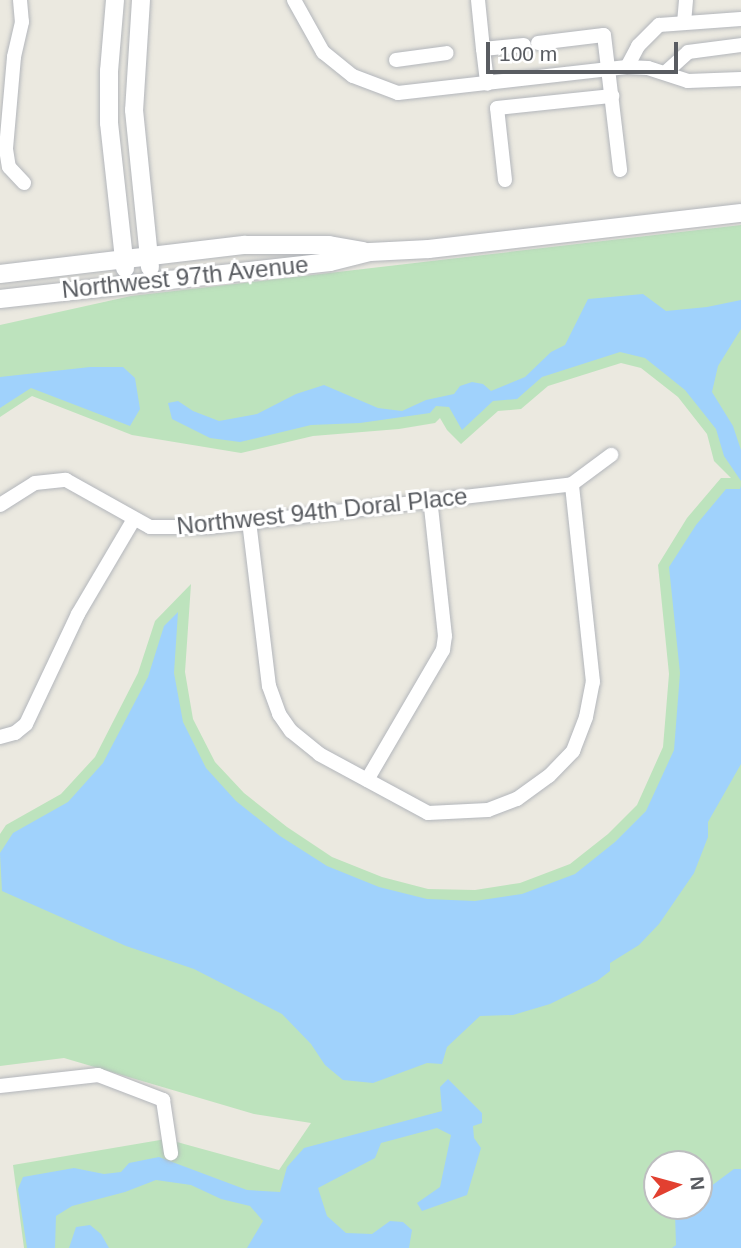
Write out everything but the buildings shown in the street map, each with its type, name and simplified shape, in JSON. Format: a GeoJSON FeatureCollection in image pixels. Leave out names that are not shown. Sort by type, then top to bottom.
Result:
{"type":"FeatureCollection","features":[{"type":"Feature","properties":{"kind":"street"},"geometry":{"type":"LineString","coordinates":[[20,0],[22,22],[7,57],[6,149],[9,166],[24,183]]}},
{"type":"Feature","properties":{"kind":"street"},"geometry":{"type":"LineString","coordinates":[[115,0],[109,91],[111,146],[127,284]]}},
{"type":"Feature","properties":{"kind":"street"},"geometry":{"type":"LineString","coordinates":[[141,0],[134,92],[136,146],[151,281]]}},
{"type":"Feature","properties":{"kind":"street"},"geometry":{"type":"LineString","coordinates":[[294,0],[323,52],[354,76],[398,93],[627,67],[649,68],[688,81],[741,79]]}},
{"type":"Feature","properties":{"kind":"street"},"geometry":{"type":"LineString","coordinates":[[478,0],[487,84]]}},
{"type":"Feature","properties":{"kind":"street"},"geometry":{"type":"LineString","coordinates":[[684,23],[686,0]]}},
{"type":"Feature","properties":{"kind":"street"},"geometry":{"type":"LineString","coordinates":[[627,67],[638,46],[659,25],[741,19]]}},
{"type":"Feature","properties":{"kind":"street"},"geometry":{"type":"LineString","coordinates":[[483,49],[604,35],[620,170]]}},
{"type":"Feature","properties":{"kind":"street"},"geometry":{"type":"LineString","coordinates":[[665,73],[688,51],[741,45]]}},
{"type":"Feature","properties":{"kind":"street"},"geometry":{"type":"LineString","coordinates":[[397,60],[447,53]]}},
{"type":"Feature","properties":{"kind":"street"},"geometry":{"type":"LineString","coordinates":[[109,91],[134,92]]}},
{"type":"Feature","properties":{"kind":"street"},"geometry":{"type":"LineString","coordinates":[[505,180],[497,108],[612,96]]}},
{"type":"Feature","properties":{"kind":"street","name":"Northwest 97th Avenue"},"geometry":{"type":"LineString","coordinates":[[0,299],[330,262],[370,252],[429,249],[741,213]]}},
{"type":"Feature","properties":{"kind":"street","name":"Northwest 97th Avenue"},"geometry":{"type":"LineString","coordinates":[[0,274],[245,245],[329,245],[370,252]]}},
{"type":"Feature","properties":{"kind":"street"},"geometry":{"type":"LineString","coordinates":[[249,521],[269,687],[279,714],[291,731],[319,754],[428,813],[488,810],[517,799],[549,776],[573,751],[586,717],[593,681],[572,484],[611,455]]}},
{"type":"Feature","properties":{"kind":"street","name":"Northwest 94th Doral Place"},"geometry":{"type":"LineString","coordinates":[[0,505],[35,483],[66,480],[150,527],[176,528],[572,484]]}},
{"type":"Feature","properties":{"kind":"street"},"geometry":{"type":"LineString","coordinates":[[367,780],[443,650],[445,636],[430,499]]}},
{"type":"Feature","properties":{"kind":"street"},"geometry":{"type":"LineString","coordinates":[[0,737],[15,733],[26,724],[78,614],[134,519]]}},
{"type":"Feature","properties":{"kind":"street"},"geometry":{"type":"LineString","coordinates":[[0,1086],[98,1075],[163,1100],[171,1153]]}},
{"type":"Feature","properties":{"kind":"green space"},"geometry":{"type":"Polygon","coordinates":[[[741,225],[741,1248],[24,1248],[13,1165],[166,1139],[279,1170],[311,1123],[254,1114],[64,1058],[0,1066],[0,834],[6,825],[61,794],[95,757],[138,673],[155,621],[191,584],[185,672],[193,719],[215,762],[244,793],[287,827],[332,857],[382,877],[428,889],[475,890],[520,883],[570,864],[608,834],[637,805],[663,747],[669,674],[658,565],[687,518],[721,478],[731,478],[714,461],[707,434],[678,397],[641,368],[621,363],[548,386],[521,409],[498,411],[461,444],[440,418],[435,423],[399,429],[313,436],[241,453],[132,435],[32,396],[0,417],[0,325],[131,296],[741,225]]]}},
{"type":"Feature","properties":{"kind":"water"},"geometry":{"type":"Polygon","coordinates":[[[643,294],[666,311],[741,300],[741,329],[718,366],[712,392],[733,426],[741,450],[741,481],[724,456],[716,429],[685,390],[645,358],[620,352],[542,377],[517,399],[493,401],[462,430],[449,407],[436,406],[430,413],[360,423],[311,425],[240,442],[210,438],[172,419],[168,403],[178,401],[193,411],[219,421],[257,414],[296,394],[324,385],[378,408],[402,411],[426,400],[454,394],[460,386],[472,382],[483,384],[491,391],[525,377],[551,352],[565,345],[588,299],[643,294]]]}},
{"type":"Feature","properties":{"kind":"water"},"geometry":{"type":"Polygon","coordinates":[[[90,367],[123,367],[135,378],[140,409],[130,426],[31,388],[0,408],[0,377],[90,367]]]}},
{"type":"Feature","properties":{"kind":"water"},"geometry":{"type":"Polygon","coordinates":[[[741,486],[741,764],[708,822],[708,837],[694,873],[659,924],[639,945],[610,963],[610,971],[597,981],[550,1004],[513,1015],[480,1016],[447,1047],[442,1064],[427,1063],[373,1083],[343,1080],[325,1065],[311,1044],[282,1014],[194,969],[126,946],[2,891],[0,853],[13,833],[68,802],[103,763],[148,677],[164,626],[178,612],[174,673],[183,722],[206,768],[236,801],[280,836],[327,866],[379,887],[427,899],[475,901],[522,894],[575,874],[615,842],[646,811],[674,750],[680,673],[669,567],[696,525],[726,489],[740,489],[741,486]]]}},
{"type":"Feature","properties":{"kind":"water"},"geometry":{"type":"Polygon","coordinates":[[[448,1079],[482,1113],[482,1123],[473,1126],[474,1138],[481,1148],[467,1195],[422,1211],[417,1203],[440,1187],[451,1135],[437,1128],[381,1143],[375,1158],[318,1188],[327,1216],[346,1233],[372,1234],[390,1221],[403,1222],[412,1230],[409,1248],[247,1248],[263,1221],[250,1206],[221,1199],[191,1185],[156,1180],[125,1192],[72,1206],[56,1216],[55,1248],[27,1248],[18,1189],[23,1177],[74,1168],[104,1174],[121,1172],[129,1163],[159,1157],[247,1190],[280,1192],[287,1167],[304,1148],[442,1111],[440,1087],[448,1079]]]}},
{"type":"Feature","properties":{"kind":"water"},"geometry":{"type":"Polygon","coordinates":[[[734,1169],[741,1169],[741,1248],[672,1248],[676,1245],[675,1220],[713,1220],[713,1185],[734,1169]]]}},
{"type":"Feature","properties":{"kind":"water"},"geometry":{"type":"Polygon","coordinates":[[[90,1225],[101,1234],[109,1248],[69,1248],[76,1227],[90,1225]]]}}]}
